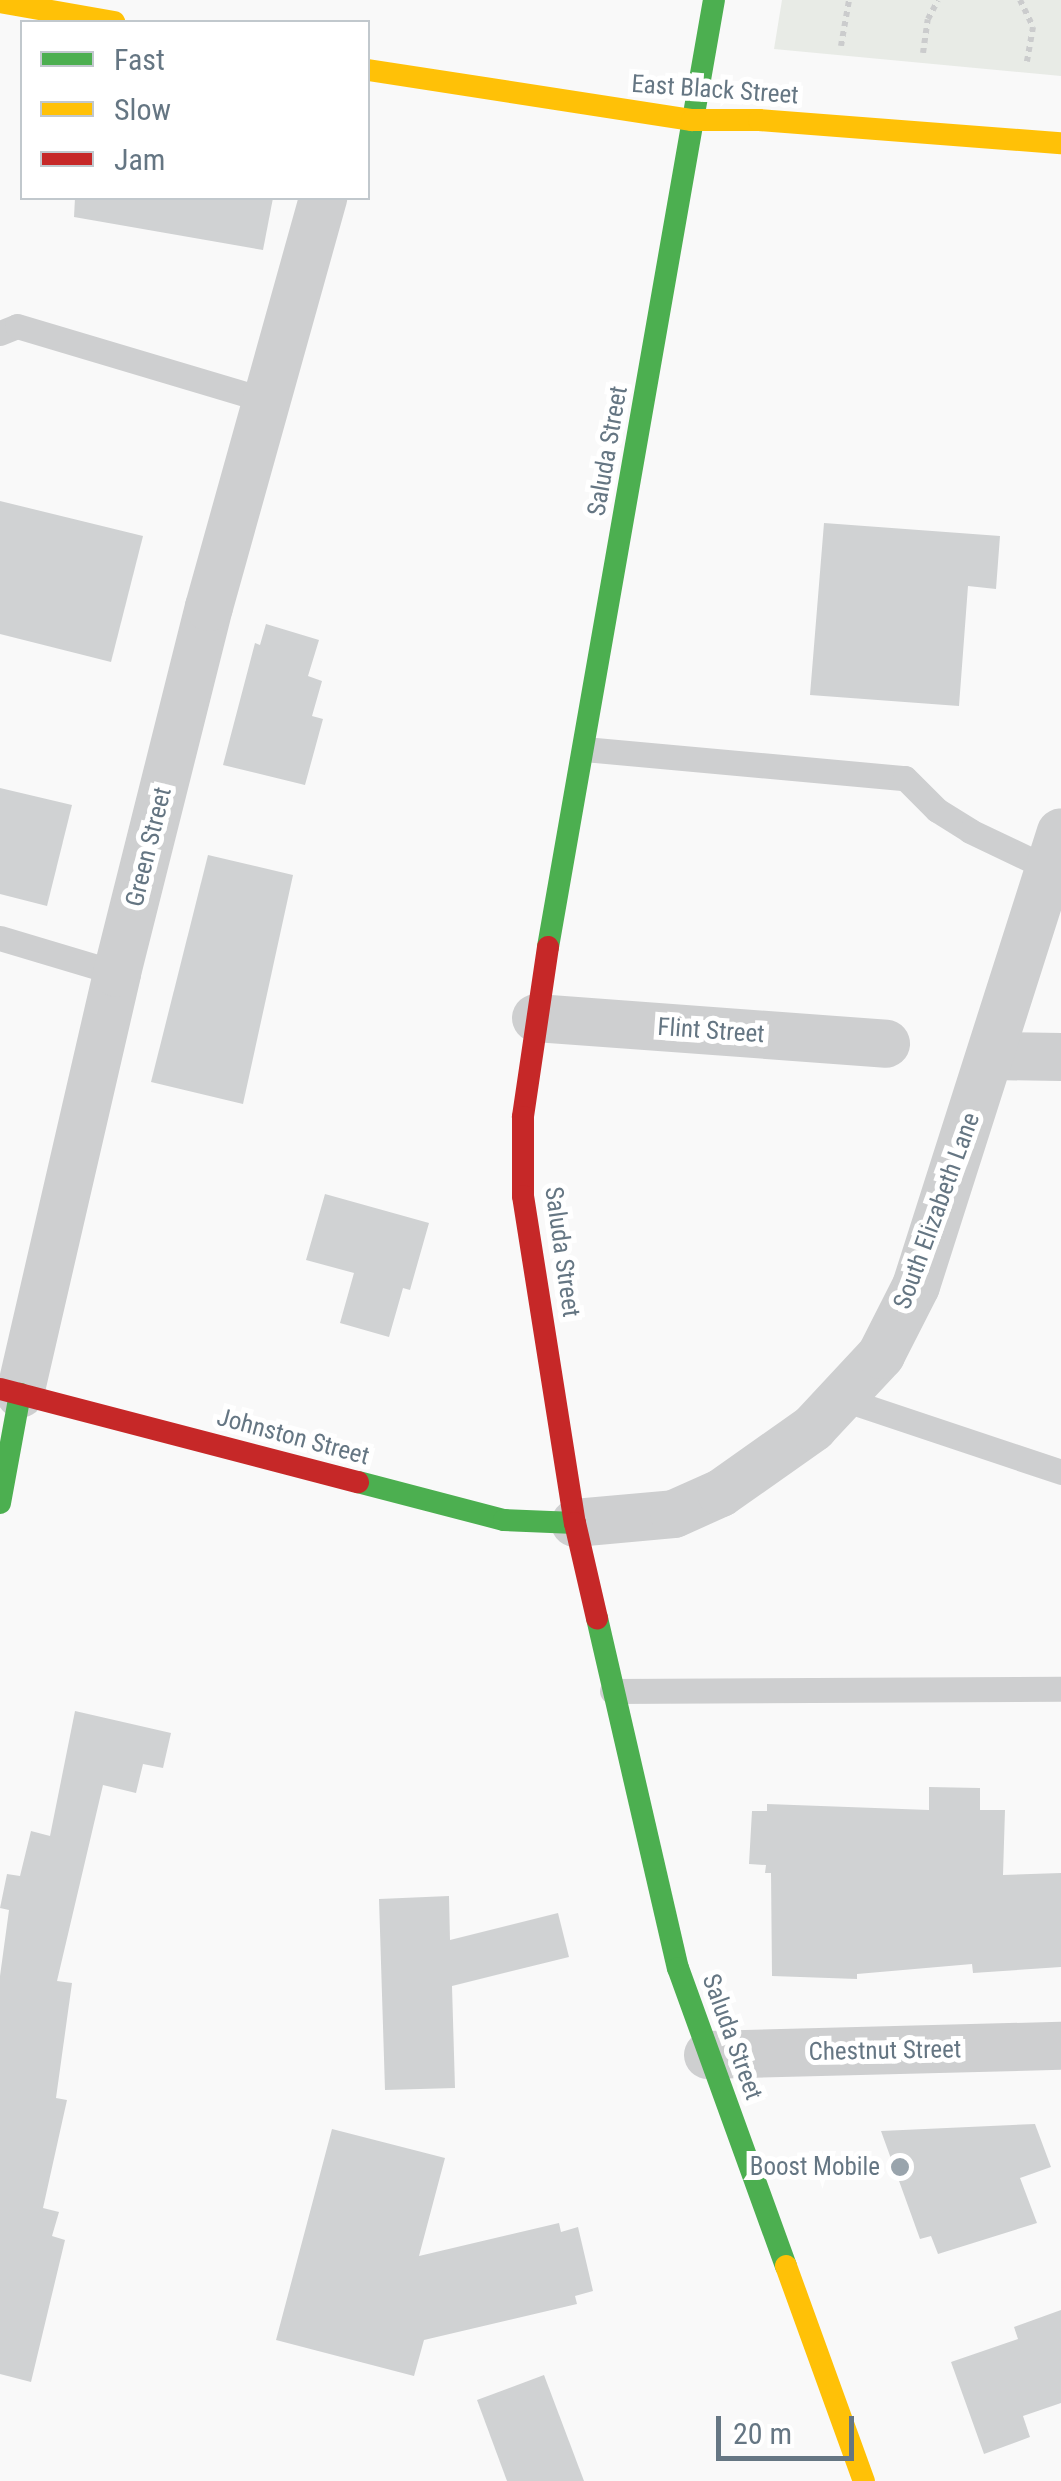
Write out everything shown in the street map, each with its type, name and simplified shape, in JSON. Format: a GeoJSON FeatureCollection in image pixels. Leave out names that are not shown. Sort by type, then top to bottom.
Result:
{"type":"FeatureCollection","features":[{"type":"Feature","properties":{"kind":"main road","name":"Saluda Street"},"geometry":{"type":"LineString","coordinates":[[714,0],[536,1018],[524,1117],[524,1196],[575,1523],[678,1968],[864,2481]]}},
{"type":"Feature","properties":{"kind":"main road"},"geometry":{"type":"LineString","coordinates":[[0,2],[103,20]]}},
{"type":"Feature","properties":{"kind":"main road","name":"East Black Street"},"geometry":{"type":"LineString","coordinates":[[370,70],[692,120],[759,120],[1061,143]]}},
{"type":"Feature","properties":{"kind":"main road","name":"Green Street"},"geometry":{"type":"LineString","coordinates":[[0,1503],[10,1392]]}},
{"type":"Feature","properties":{"kind":"main road","name":"Johnston Street"},"geometry":{"type":"LineString","coordinates":[[10,1392],[504,1520],[575,1523]]}},
{"type":"Feature","properties":{"kind":"street","name":"Green Street"},"geometry":{"type":"LineString","coordinates":[[10,1392],[266,400],[322,200]]}},
{"type":"Feature","properties":{"kind":"street","name":"South Elizabeth Lane"},"geometry":{"type":"LineString","coordinates":[[575,1523],[646,1520],[705,1500],[758,1469],[843,1399],[881,1355],[916,1286],[1056,851]]}},
{"type":"Feature","properties":{"kind":"street","name":"Flint Street"},"geometry":{"type":"LineString","coordinates":[[536,1018],[886,1044]]}},
{"type":"Feature","properties":{"kind":"street"},"geometry":{"type":"LineString","coordinates":[[991,1056],[1061,1057]]}},
{"type":"Feature","properties":{"kind":"street","name":"Chestnut Street"},"geometry":{"type":"LineString","coordinates":[[708,2055],[1061,2046]]}},
{"type":"Feature","properties":{"kind":"lane"},"geometry":{"type":"LineString","coordinates":[[0,334],[17,326],[266,400]]}},
{"type":"Feature","properties":{"kind":"lane"},"geometry":{"type":"LineString","coordinates":[[584,749],[905,778],[937,810],[970,831],[1056,851]]}},
{"type":"Feature","properties":{"kind":"lane"},"geometry":{"type":"LineString","coordinates":[[0,938],[117,973]]}},
{"type":"Feature","properties":{"kind":"lane"},"geometry":{"type":"LineString","coordinates":[[843,1399],[1061,1472]]}},
{"type":"Feature","properties":{"kind":"lane"},"geometry":{"type":"LineString","coordinates":[[612,1691],[1061,1689]]}},
{"type":"Feature","properties":{"kind":"path"},"geometry":{"type":"LineString","coordinates":[[841,46],[849,0]]}},
{"type":"Feature","properties":{"kind":"path"},"geometry":{"type":"LineString","coordinates":[[923,53],[928,19],[938,0]]}},
{"type":"Feature","properties":{"kind":"path"},"geometry":{"type":"LineString","coordinates":[[1020,0],[1032,26],[1028,61]]}},
{"type":"Feature","properties":{"kind":"shaded area"},"geometry":{"type":"Polygon","coordinates":[[[782,0],[1061,0],[1061,76],[774,49],[782,0]]]}},
{"type":"Feature","properties":{"kind":"building"},"geometry":{"type":"Polygon","coordinates":[[[75,200],[273,200],[263,250],[74,217],[75,200]]]}},
{"type":"Feature","properties":{"kind":"building"},"geometry":{"type":"Polygon","coordinates":[[[0,501],[143,536],[111,662],[0,634],[0,501]]]}},
{"type":"Feature","properties":{"kind":"building"},"geometry":{"type":"Polygon","coordinates":[[[824,523],[1000,536],[996,589],[968,586],[959,706],[810,695],[824,523]]]}},
{"type":"Feature","properties":{"kind":"building"},"geometry":{"type":"Polygon","coordinates":[[[266,624],[319,640],[308,676],[322,681],[312,716],[323,719],[305,785],[223,765],[255,643],[260,645],[266,624]]]}},
{"type":"Feature","properties":{"kind":"building"},"geometry":{"type":"Polygon","coordinates":[[[0,788],[72,805],[47,906],[0,894],[0,788]]]}},
{"type":"Feature","properties":{"kind":"building"},"geometry":{"type":"Polygon","coordinates":[[[208,855],[293,875],[243,1104],[151,1082],[208,855]]]}},
{"type":"Feature","properties":{"kind":"building"},"geometry":{"type":"Polygon","coordinates":[[[325,1194],[429,1223],[410,1290],[403,1288],[389,1337],[340,1323],[354,1273],[306,1260],[325,1194]]]}},
{"type":"Feature","properties":{"kind":"building"},"geometry":{"type":"Polygon","coordinates":[[[75,1711],[171,1733],[163,1768],[143,1764],[136,1793],[103,1785],[57,1981],[72,1983],[56,2098],[67,2100],[43,2208],[59,2212],[52,2236],[65,2240],[31,2382],[0,2374],[0,1976],[9,1910],[0,1908],[7,1874],[20,1876],[31,1831],[50,1836],[75,1711]]]}},
{"type":"Feature","properties":{"kind":"building"},"geometry":{"type":"Polygon","coordinates":[[[929,1787],[980,1788],[980,1810],[1005,1810],[1003,1875],[1061,1873],[1061,1967],[973,1973],[972,1964],[857,1974],[857,1979],[772,1976],[771,1873],[765,1873],[766,1865],[749,1864],[752,1811],[767,1811],[767,1804],[929,1810],[929,1787]]]}},
{"type":"Feature","properties":{"kind":"building"},"geometry":{"type":"Polygon","coordinates":[[[449,1896],[450,1940],[558,1913],[569,1957],[452,1986],[455,2088],[385,2090],[379,1899],[449,1896]]]}},
{"type":"Feature","properties":{"kind":"building"},"geometry":{"type":"Polygon","coordinates":[[[1035,2124],[1051,2167],[1020,2178],[1037,2223],[938,2254],[931,2236],[920,2239],[881,2131],[1035,2124]]]}},
{"type":"Feature","properties":{"kind":"building"},"geometry":{"type":"Polygon","coordinates":[[[332,2129],[445,2158],[419,2256],[559,2223],[561,2232],[578,2227],[593,2291],[575,2296],[577,2304],[424,2340],[414,2376],[276,2340],[332,2129]]]}},
{"type":"Feature","properties":{"kind":"building"},"geometry":{"type":"Polygon","coordinates":[[[1061,2310],[1061,2403],[1023,2416],[1030,2437],[984,2454],[951,2362],[1018,2339],[1014,2327],[1061,2310]]]}},
{"type":"Feature","properties":{"kind":"building"},"geometry":{"type":"Polygon","coordinates":[[[544,2375],[584,2481],[507,2481],[477,2400],[544,2375]]]}},
{"type":"Feature","properties":{"kind":"traffic: fast"},"geometry":{"type":"LineString","coordinates":[[548,947],[714,0]]}},
{"type":"Feature","properties":{"kind":"traffic: fast"},"geometry":{"type":"LineString","coordinates":[[0,1503],[20,1394]]}},
{"type":"Feature","properties":{"kind":"traffic: fast"},"geometry":{"type":"LineString","coordinates":[[358,1482],[504,1520],[575,1523]]}},
{"type":"Feature","properties":{"kind":"traffic: fast"},"geometry":{"type":"LineString","coordinates":[[597,1618],[678,1968],[786,2266]]}},
{"type":"Feature","properties":{"kind":"traffic: slow"},"geometry":{"type":"LineString","coordinates":[[0,2],[103,20]]}},
{"type":"Feature","properties":{"kind":"traffic: slow"},"geometry":{"type":"LineString","coordinates":[[370,70],[692,120],[759,120],[1061,143]]}},
{"type":"Feature","properties":{"kind":"traffic: slow"},"geometry":{"type":"LineString","coordinates":[[786,2266],[864,2481]]}},
{"type":"Feature","properties":{"kind":"traffic: jam"},"geometry":{"type":"LineString","coordinates":[[548,947],[523,1117],[523,1196],[575,1523],[597,1618]]}},
{"type":"Feature","properties":{"kind":"traffic: jam"},"geometry":{"type":"LineString","coordinates":[[0,1389],[358,1482]]}},
{"type":"Feature","properties":{"kind":"place","name":"Boost Mobile"},"geometry":{"type":"Point","coordinates":[900,2167]}}]}
